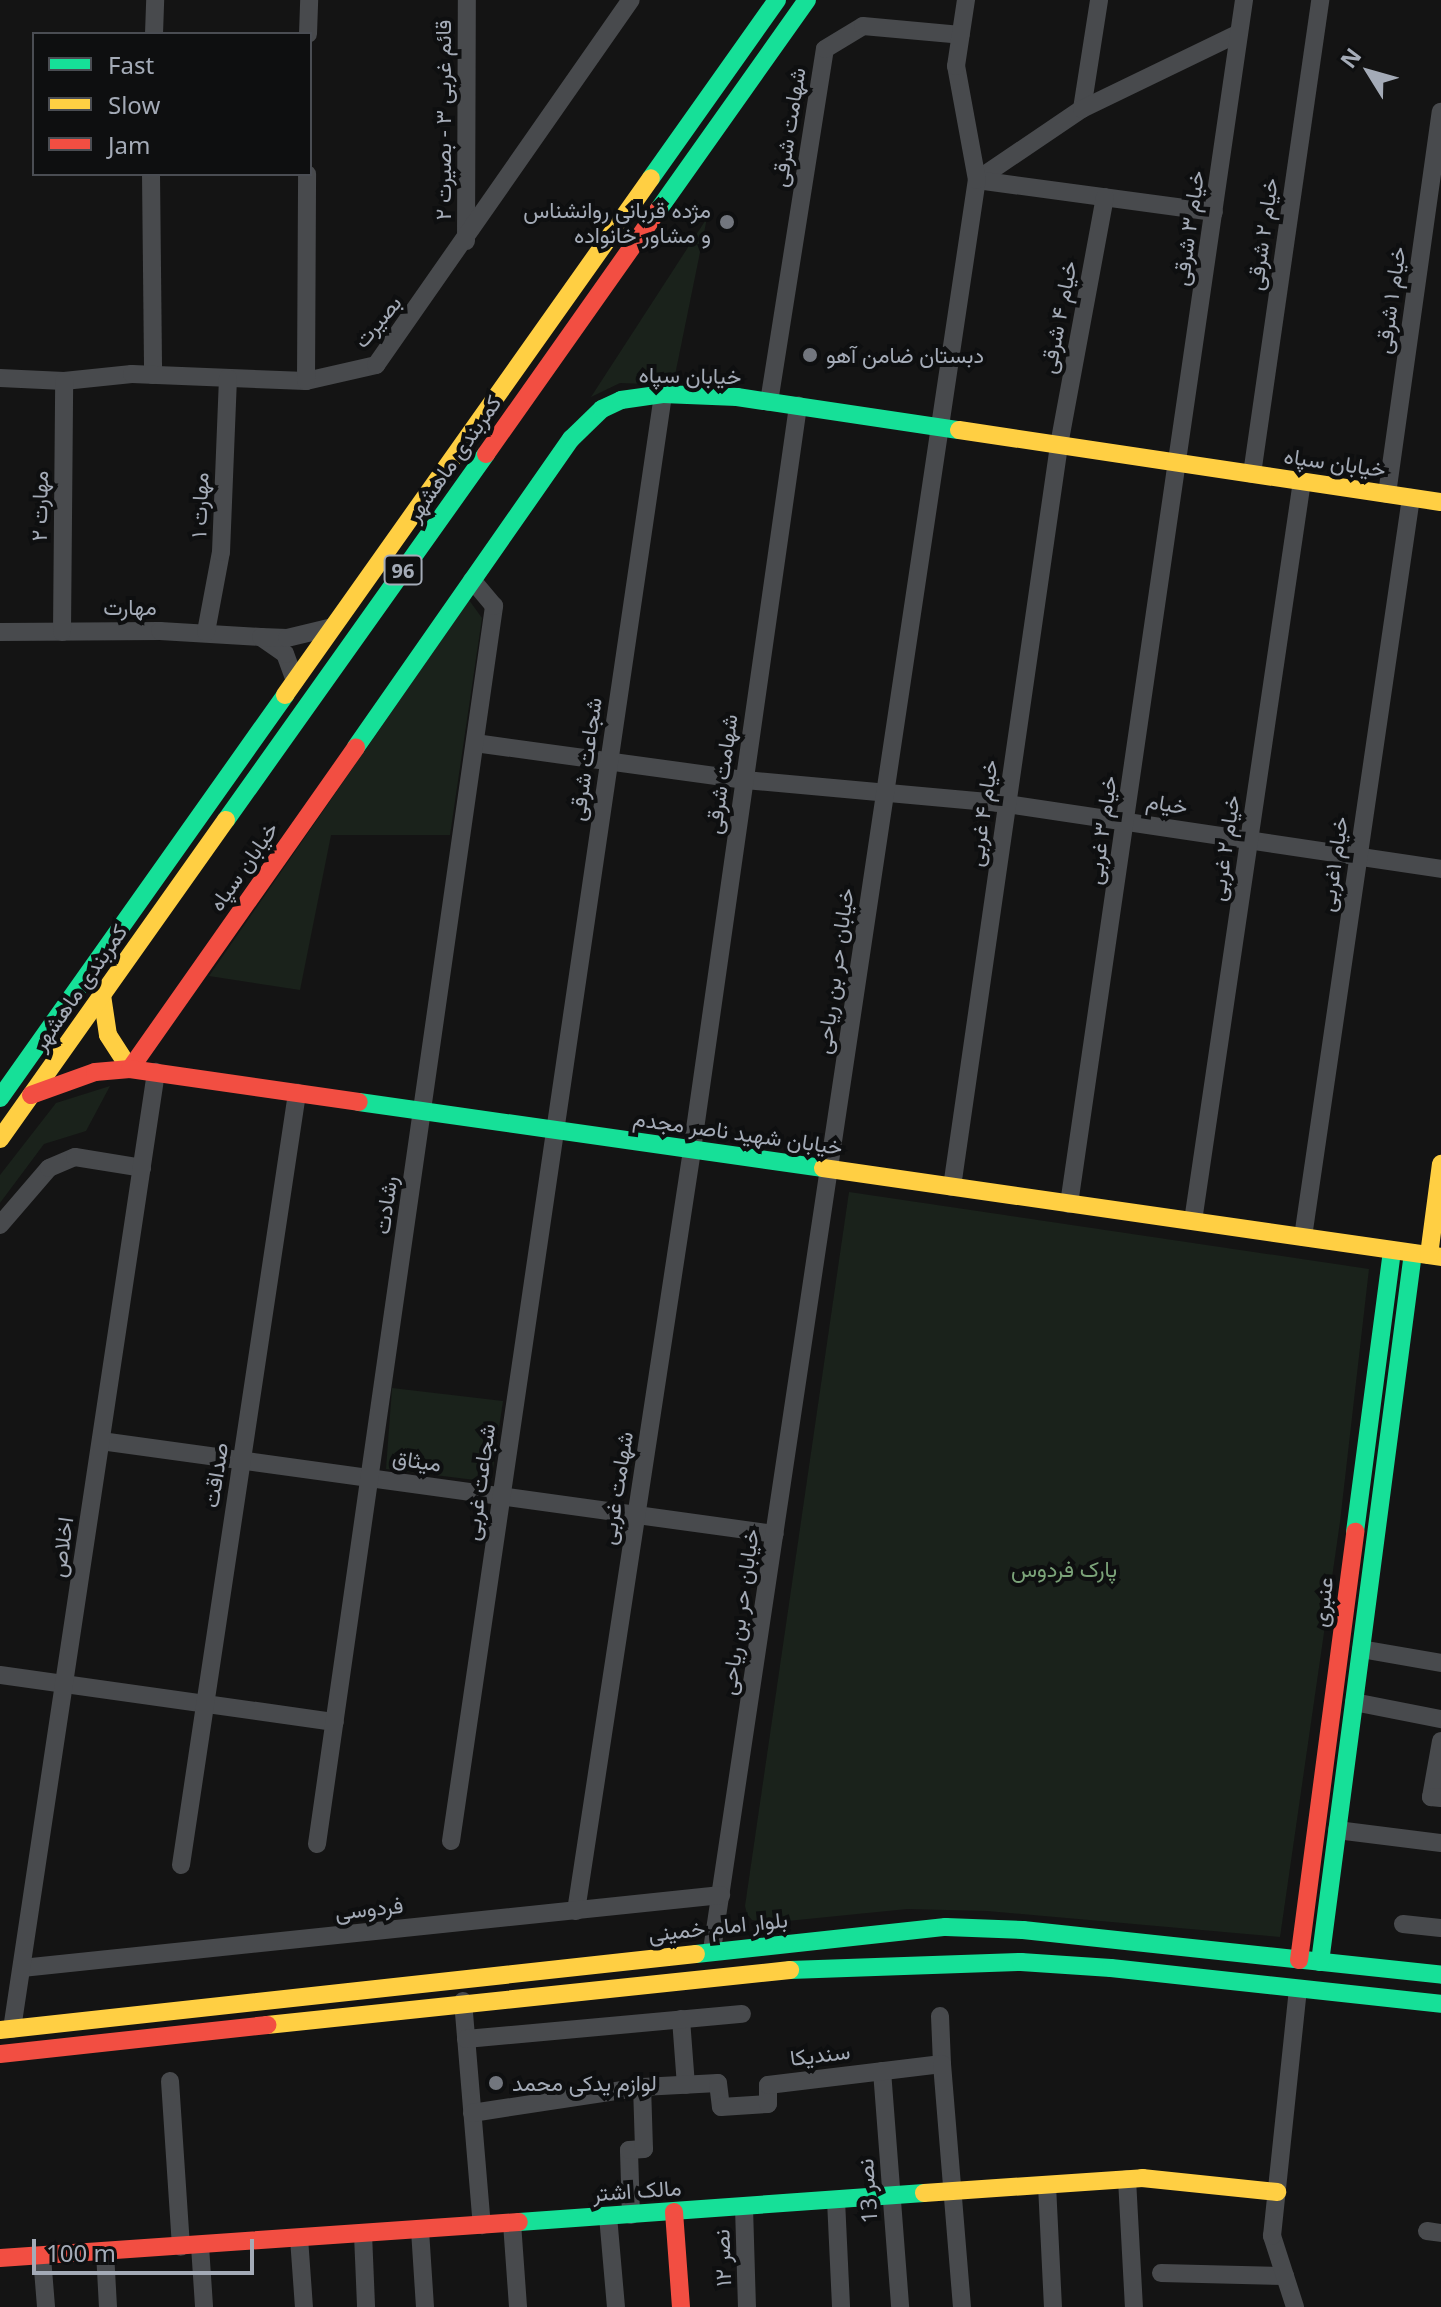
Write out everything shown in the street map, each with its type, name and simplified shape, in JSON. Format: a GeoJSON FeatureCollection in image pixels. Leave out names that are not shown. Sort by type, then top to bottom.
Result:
{"type":"FeatureCollection","features":[{"type":"Feature","properties":{"kind":"street"},"geometry":{"type":"LineString","coordinates":[[154,32],[155,0]]}},
{"type":"Feature","properties":{"kind":"street"},"geometry":{"type":"LineString","coordinates":[[308,32],[309,0]]}},
{"type":"Feature","properties":{"kind":"street","name":"قائم غربی ۳ - بصیرت ۲"},"geometry":{"type":"LineString","coordinates":[[466,241],[467,0]]}},
{"type":"Feature","properties":{"kind":"street","name":"بصیرت"},"geometry":{"type":"LineString","coordinates":[[0,378],[64,381],[153,375],[306,381],[376,365],[466,241],[631,0]]}},
{"type":"Feature","properties":{"kind":"street","name":"کمربندی ماهشهر"},"geometry":{"type":"LineString","coordinates":[[0,1098],[777,0]]}},
{"type":"Feature","properties":{"kind":"street","name":"کمربندی ماهشهر"},"geometry":{"type":"LineString","coordinates":[[0,1139],[807,0]]}},
{"type":"Feature","properties":{"kind":"street","name":"خیابان حر بن ریاحی"},"geometry":{"type":"LineString","coordinates":[[712,1950],[977,180],[956,66],[966,0]]}},
{"type":"Feature","properties":{"kind":"street"},"geometry":{"type":"LineString","coordinates":[[1082,109],[1099,0]]}},
{"type":"Feature","properties":{"kind":"street","name":"خیام ۳ شرقی"},"geometry":{"type":"LineString","coordinates":[[1179,463],[1244,0]]}},
{"type":"Feature","properties":{"kind":"street","name":"خیام ۲ شرقی"},"geometry":{"type":"LineString","coordinates":[[1252,474],[1320,0]]}},
{"type":"Feature","properties":{"kind":"street","name":"شهامت شرقی"},"geometry":{"type":"LineString","coordinates":[[769,402],[825,49],[863,26],[961,35]]}},
{"type":"Feature","properties":{"kind":"street"},"geometry":{"type":"LineString","coordinates":[[977,180],[1082,109],[1239,33]]}},
{"type":"Feature","properties":{"kind":"street","name":"خیام ۱ شرقی"},"geometry":{"type":"LineString","coordinates":[[1387,494],[1441,112]]}},
{"type":"Feature","properties":{"kind":"street"},"geometry":{"type":"LineString","coordinates":[[151,176],[153,375]]}},
{"type":"Feature","properties":{"kind":"street"},"geometry":{"type":"LineString","coordinates":[[306,381],[307,176]]}},
{"type":"Feature","properties":{"kind":"street"},"geometry":{"type":"LineString","coordinates":[[977,180],[1214,212]]}},
{"type":"Feature","properties":{"kind":"street","name":"خیام ۴ شرقی"},"geometry":{"type":"LineString","coordinates":[[1059,445],[1105,197]]}},
{"type":"Feature","properties":{"kind":"street","name":"مهارت ۱"},"geometry":{"type":"LineString","coordinates":[[206,632],[221,552],[228,378]]}},
{"type":"Feature","properties":{"kind":"street","name":"مهارت ۲"},"geometry":{"type":"LineString","coordinates":[[62,632],[64,381]]}},
{"type":"Feature","properties":{"kind":"street","name":"خیابان سپاه"},"geometry":{"type":"LineString","coordinates":[[130,1069],[585,422],[621,400],[663,394],[769,402],[1441,502]]}},
{"type":"Feature","properties":{"kind":"street","name":"شجاعت شرقی"},"geometry":{"type":"LineString","coordinates":[[555,1130],[663,394]]}},
{"type":"Feature","properties":{"kind":"street","name":"شهامت شرقی"},"geometry":{"type":"LineString","coordinates":[[692,1150],[798,406]]}},
{"type":"Feature","properties":{"kind":"street","name":"خیام ۴ غربی"},"geometry":{"type":"LineString","coordinates":[[952,1187],[1059,445]]}},
{"type":"Feature","properties":{"kind":"street","name":"خیام ۳ غربی"},"geometry":{"type":"LineString","coordinates":[[1069,1204],[1179,463]]}},
{"type":"Feature","properties":{"kind":"street","name":"خیام ۲ غربی"},"geometry":{"type":"LineString","coordinates":[[1193,1221],[1302,481]]}},
{"type":"Feature","properties":{"kind":"street","name":"خیام ۱غربی"},"geometry":{"type":"LineString","coordinates":[[1303,1237],[1411,498]]}},
{"type":"Feature","properties":{"kind":"street","name":"رشادت"},"geometry":{"type":"LineString","coordinates":[[317,1844],[494,606],[472,580]]}},
{"type":"Feature","properties":{"kind":"street","name":"مهارت"},"geometry":{"type":"LineString","coordinates":[[0,632],[206,632],[287,638],[333,627]]}},
{"type":"Feature","properties":{"kind":"street"},"geometry":{"type":"LineString","coordinates":[[261,637],[285,654],[295,681]]}},
{"type":"Feature","properties":{"kind":"street","name":"خیام"},"geometry":{"type":"LineString","coordinates":[[475,743],[745,780],[1007,804],[1441,869]]}},
{"type":"Feature","properties":{"kind":"street"},"geometry":{"type":"LineString","coordinates":[[102,995],[108,1035],[130,1069]]}},
{"type":"Feature","properties":{"kind":"street","name":"خیابان شهید ناصر مجدم"},"geometry":{"type":"LineString","coordinates":[[31,1095],[95,1072],[130,1069],[1428,1255]]}},
{"type":"Feature","properties":{"kind":"street","name":"اخلاص"},"geometry":{"type":"LineString","coordinates":[[6,2029],[22,1968],[156,1072]]}},
{"type":"Feature","properties":{"kind":"street","name":"صداقت"},"geometry":{"type":"LineString","coordinates":[[181,1865],[297,1093]]}},
{"type":"Feature","properties":{"kind":"street","name":"شجاعت غربی"},"geometry":{"type":"LineString","coordinates":[[451,1841],[555,1130]]}},
{"type":"Feature","properties":{"kind":"street","name":"شهامت غربی"},"geometry":{"type":"LineString","coordinates":[[576,1911],[692,1150]]}},
{"type":"Feature","properties":{"kind":"street"},"geometry":{"type":"LineString","coordinates":[[0,1225],[49,1168],[75,1157],[142,1168]]}},
{"type":"Feature","properties":{"kind":"street","name":"عنبری"},"geometry":{"type":"LineString","coordinates":[[1320,1962],[1361,1649],[1441,1164]]}},
{"type":"Feature","properties":{"kind":"street","name":"عنبری"},"geometry":{"type":"LineString","coordinates":[[1299,1960],[1392,1250]]}},
{"type":"Feature","properties":{"kind":"street","name":"میثاق"},"geometry":{"type":"LineString","coordinates":[[101,1441],[775,1534]]}},
{"type":"Feature","properties":{"kind":"street"},"geometry":{"type":"LineString","coordinates":[[1361,1649],[1441,1663]]}},
{"type":"Feature","properties":{"kind":"street"},"geometry":{"type":"LineString","coordinates":[[0,1675],[335,1722]]}},
{"type":"Feature","properties":{"kind":"street"},"geometry":{"type":"LineString","coordinates":[[1354,1702],[1441,1719]]}},
{"type":"Feature","properties":{"kind":"street"},"geometry":{"type":"LineString","coordinates":[[1441,1741],[1431,1797],[1441,1798]]}},
{"type":"Feature","properties":{"kind":"street"},"geometry":{"type":"LineString","coordinates":[[1337,1830],[1441,1843]]}},
{"type":"Feature","properties":{"kind":"street","name":"فردوسی"},"geometry":{"type":"LineString","coordinates":[[22,1968],[721,1895]]}},
{"type":"Feature","properties":{"kind":"street"},"geometry":{"type":"LineString","coordinates":[[1403,1924],[1441,1928]]}},
{"type":"Feature","properties":{"kind":"street"},"geometry":{"type":"LineString","coordinates":[[946,1927],[942,1948],[952,1966]]}},
{"type":"Feature","properties":{"kind":"street","name":"بلوار امام خمینی"},"geometry":{"type":"LineString","coordinates":[[6,2029],[946,1927],[1023,1930],[1441,1975]]}},
{"type":"Feature","properties":{"kind":"street"},"geometry":{"type":"LineString","coordinates":[[907,1931],[914,1950],[907,1967]]}},
{"type":"Feature","properties":{"kind":"street"},"geometry":{"type":"LineString","coordinates":[[0,2054],[756,1971],[1036,1963],[1441,2004]]}},
{"type":"Feature","properties":{"kind":"street"},"geometry":{"type":"LineString","coordinates":[[1295,2307],[1272,2236],[1298,1989]]}},
{"type":"Feature","properties":{"kind":"street"},"geometry":{"type":"LineString","coordinates":[[463,2001],[482,2225]]}},
{"type":"Feature","properties":{"kind":"street"},"geometry":{"type":"LineString","coordinates":[[466,2039],[742,2014]]}},
{"type":"Feature","properties":{"kind":"street"},"geometry":{"type":"LineString","coordinates":[[940,2016],[962,2307]]}},
{"type":"Feature","properties":{"kind":"street"},"geometry":{"type":"LineString","coordinates":[[681,2019],[686,2085]]}},
{"type":"Feature","properties":{"kind":"street","name":"سندیکا"},"geometry":{"type":"LineString","coordinates":[[472,2113],[642,2087],[718,2083],[721,2107],[768,2104],[768,2085],[942,2064]]}},
{"type":"Feature","properties":{"kind":"street","name":"نصر 13"},"geometry":{"type":"LineString","coordinates":[[882,2071],[900,2307]]}},
{"type":"Feature","properties":{"kind":"street"},"geometry":{"type":"LineString","coordinates":[[170,2081],[191,2246],[204,2307]]}},
{"type":"Feature","properties":{"kind":"street"},"geometry":{"type":"LineString","coordinates":[[631,2215],[629,2150],[644,2149],[642,2087]]}},
{"type":"Feature","properties":{"kind":"street"},"geometry":{"type":"LineString","coordinates":[[1127,2179],[1134,2307]]}},
{"type":"Feature","properties":{"kind":"street","name":"مالک اشتر"},"geometry":{"type":"LineString","coordinates":[[0,2258],[1127,2179],[1277,2192]]}},
{"type":"Feature","properties":{"kind":"street"},"geometry":{"type":"LineString","coordinates":[[1047,2185],[1053,2307]]}},
{"type":"Feature","properties":{"kind":"street"},"geometry":{"type":"LineString","coordinates":[[836,2200],[841,2307]]}},
{"type":"Feature","properties":{"kind":"street","name":"نصر ۱۲"},"geometry":{"type":"LineString","coordinates":[[744,2207],[747,2307]]}},
{"type":"Feature","properties":{"kind":"street"},"geometry":{"type":"LineString","coordinates":[[674,2212],[681,2307]]}},
{"type":"Feature","properties":{"kind":"street"},"geometry":{"type":"LineString","coordinates":[[608,2216],[616,2307]]}},
{"type":"Feature","properties":{"kind":"street"},"geometry":{"type":"LineString","coordinates":[[512,2223],[518,2307]]}},
{"type":"Feature","properties":{"kind":"street"},"geometry":{"type":"LineString","coordinates":[[420,2230],[425,2307]]}},
{"type":"Feature","properties":{"kind":"street"},"geometry":{"type":"LineString","coordinates":[[363,2234],[366,2307]]}},
{"type":"Feature","properties":{"kind":"street"},"geometry":{"type":"LineString","coordinates":[[299,2238],[304,2307]]}},
{"type":"Feature","properties":{"kind":"street"},"geometry":{"type":"LineString","coordinates":[[105,2252],[108,2307]]}},
{"type":"Feature","properties":{"kind":"street"},"geometry":{"type":"LineString","coordinates":[[42,2257],[46,2307]]}},
{"type":"Feature","properties":{"kind":"street"},"geometry":{"type":"LineString","coordinates":[[1161,2273],[1285,2276]]}},
{"type":"Feature","properties":{"kind":"green space"},"geometry":{"type":"Polygon","coordinates":[[[707,218],[673,385],[620,383],[591,397],[707,218]]]}},
{"type":"Feature","properties":{"kind":"green space"},"geometry":{"type":"Polygon","coordinates":[[[469,600],[482,618],[450,835],[331,835],[300,990],[209,976],[469,600]]]}},
{"type":"Feature","properties":{"kind":"green space"},"geometry":{"type":"Polygon","coordinates":[[[110,1086],[86,1131],[44,1144],[0,1203],[0,1175],[56,1103],[110,1086]]]}},
{"type":"Feature","properties":{"kind":"green space","name":"پارک فردوس"},"geometry":{"type":"Polygon","coordinates":[[[849,1192],[1369,1269],[1340,1522],[1280,1937],[987,1911],[907,1909],[767,1923],[752,1920],[747,1914],[745,1906],[849,1192]]]}},
{"type":"Feature","properties":{"kind":"green space"},"geometry":{"type":"Polygon","coordinates":[[[392,1388],[503,1401],[491,1482],[386,1469],[392,1388]]]}},
{"type":"Feature","properties":{"kind":"traffic: fast"},"geometry":{"type":"LineString","coordinates":[[651,178],[777,0]]}},
{"type":"Feature","properties":{"kind":"traffic: fast"},"geometry":{"type":"LineString","coordinates":[[659,209],[807,0]]}},
{"type":"Feature","properties":{"kind":"traffic: fast"},"geometry":{"type":"LineString","coordinates":[[356,747],[571,439],[602,409],[621,400],[663,394],[737,397],[959,430]]}},
{"type":"Feature","properties":{"kind":"traffic: fast"},"geometry":{"type":"LineString","coordinates":[[226,820],[486,454]]}},
{"type":"Feature","properties":{"kind":"traffic: fast"},"geometry":{"type":"LineString","coordinates":[[0,1098],[285,695]]}},
{"type":"Feature","properties":{"kind":"traffic: fast"},"geometry":{"type":"LineString","coordinates":[[359,1102],[823,1168]]}},
{"type":"Feature","properties":{"kind":"traffic: fast"},"geometry":{"type":"LineString","coordinates":[[1355,1532],[1392,1250]]}},
{"type":"Feature","properties":{"kind":"traffic: fast"},"geometry":{"type":"LineString","coordinates":[[1320,1962],[1413,1253]]}},
{"type":"Feature","properties":{"kind":"traffic: fast"},"geometry":{"type":"LineString","coordinates":[[696,1954],[946,1927],[1023,1930],[1441,1975]]}},
{"type":"Feature","properties":{"kind":"traffic: fast"},"geometry":{"type":"LineString","coordinates":[[790,1970],[1021,1962],[1111,1968],[1441,2004]]}},
{"type":"Feature","properties":{"kind":"traffic: fast"},"geometry":{"type":"LineString","coordinates":[[519,2222],[924,2193]]}},
{"type":"Feature","properties":{"kind":"traffic: slow"},"geometry":{"type":"LineString","coordinates":[[285,695],[651,178]]}},
{"type":"Feature","properties":{"kind":"traffic: slow"},"geometry":{"type":"LineString","coordinates":[[959,430],[1441,502]]}},
{"type":"Feature","properties":{"kind":"traffic: slow"},"geometry":{"type":"LineString","coordinates":[[0,1139],[226,820]]}},
{"type":"Feature","properties":{"kind":"traffic: slow"},"geometry":{"type":"LineString","coordinates":[[102,995],[108,1035],[130,1069]]}},
{"type":"Feature","properties":{"kind":"traffic: slow"},"geometry":{"type":"LineString","coordinates":[[1429,1255],[1441,1164]]}},
{"type":"Feature","properties":{"kind":"traffic: slow"},"geometry":{"type":"LineString","coordinates":[[823,1168],[1441,1257]]}},
{"type":"Feature","properties":{"kind":"traffic: slow"},"geometry":{"type":"LineString","coordinates":[[0,2030],[696,1954]]}},
{"type":"Feature","properties":{"kind":"traffic: slow"},"geometry":{"type":"LineString","coordinates":[[267,2025],[790,1970]]}},
{"type":"Feature","properties":{"kind":"traffic: slow"},"geometry":{"type":"LineString","coordinates":[[924,2193],[1142,2178],[1277,2192]]}},
{"type":"Feature","properties":{"kind":"traffic: jam"},"geometry":{"type":"LineString","coordinates":[[486,454],[659,209]]}},
{"type":"Feature","properties":{"kind":"traffic: jam"},"geometry":{"type":"LineString","coordinates":[[130,1069],[356,747]]}},
{"type":"Feature","properties":{"kind":"traffic: jam"},"geometry":{"type":"LineString","coordinates":[[31,1095],[95,1072],[130,1069],[359,1102]]}},
{"type":"Feature","properties":{"kind":"traffic: jam"},"geometry":{"type":"LineString","coordinates":[[1299,1960],[1355,1532]]}},
{"type":"Feature","properties":{"kind":"traffic: jam"},"geometry":{"type":"LineString","coordinates":[[0,2054],[267,2025]]}},
{"type":"Feature","properties":{"kind":"traffic: jam"},"geometry":{"type":"LineString","coordinates":[[674,2212],[681,2307]]}},
{"type":"Feature","properties":{"kind":"traffic: jam"},"geometry":{"type":"LineString","coordinates":[[0,2258],[519,2222]]}},
{"type":"Feature","properties":{"kind":"place","name":"مژده قربانی روانشناس و مشاور خانواده"},"geometry":{"type":"Point","coordinates":[727,222]}},
{"type":"Feature","properties":{"kind":"place","name":"دبستان ضامن آهو"},"geometry":{"type":"Point","coordinates":[810,355]}},
{"type":"Feature","properties":{"kind":"place","name":"لوازم یدکی محمد"},"geometry":{"type":"Point","coordinates":[496,2083]}}]}
